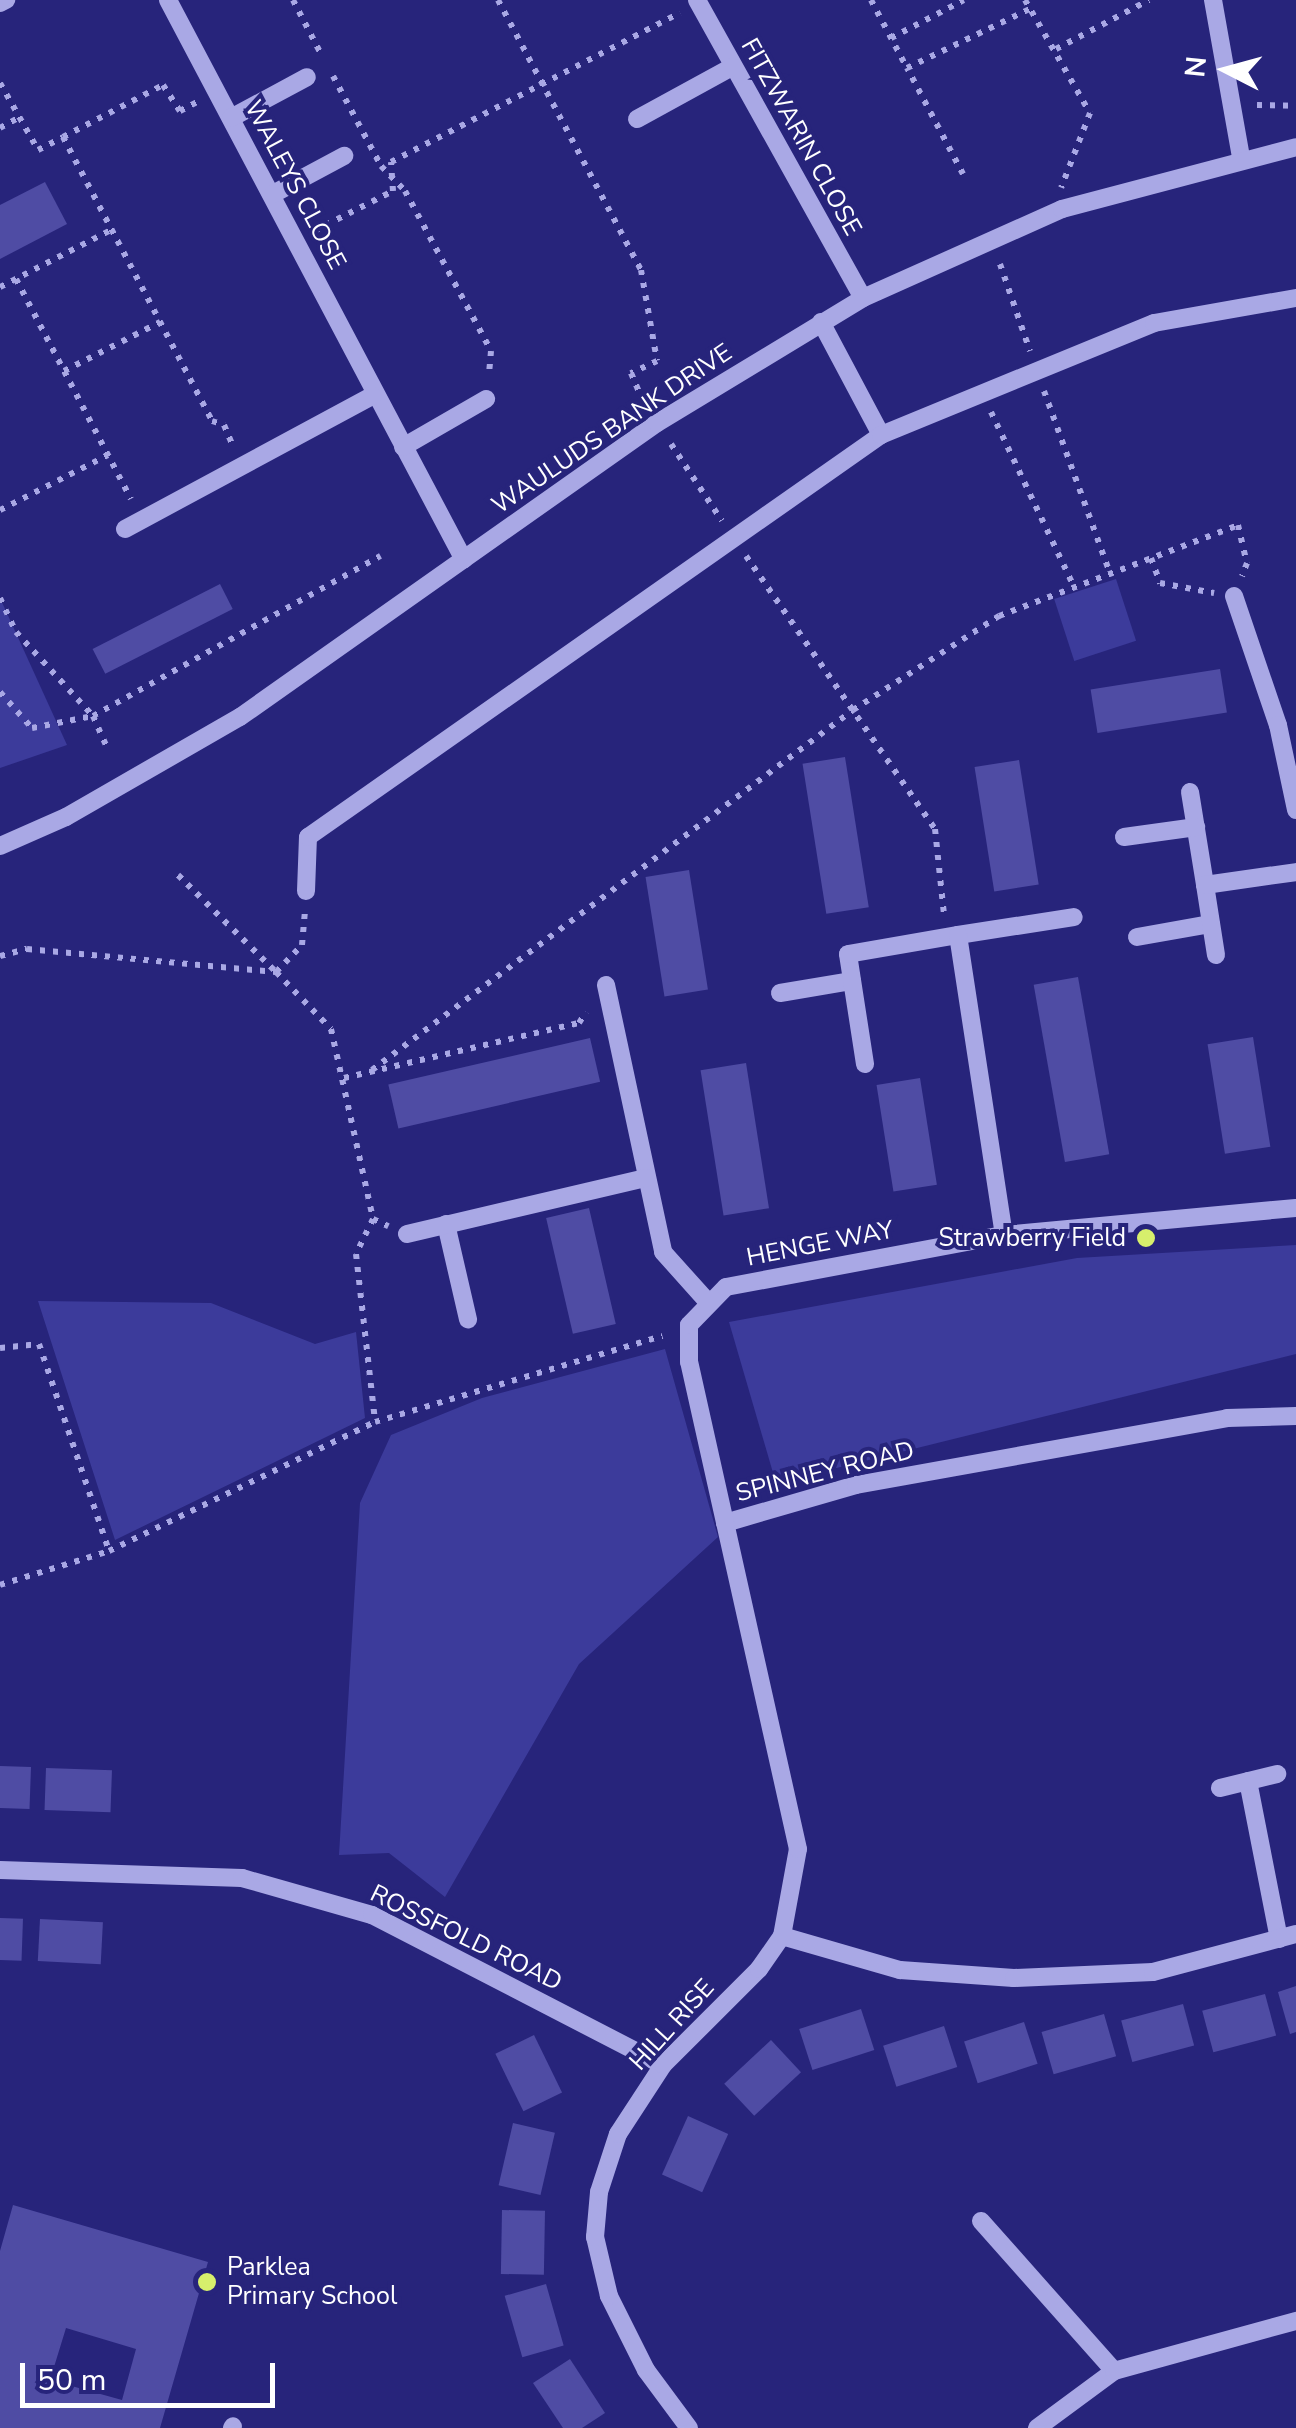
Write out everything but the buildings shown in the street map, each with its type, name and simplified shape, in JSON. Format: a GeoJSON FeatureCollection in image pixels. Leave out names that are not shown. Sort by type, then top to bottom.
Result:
{"type":"FeatureCollection","features":[{"type":"Feature","properties":{"kind":"street","name":"WALEYS CLOSE"},"geometry":{"type":"LineString","coordinates":[[168,0],[298,240],[372,396],[464,560]]}},
{"type":"Feature","properties":{"kind":"street"},"geometry":{"type":"LineString","coordinates":[[1213,0],[1241,157]]}},
{"type":"Feature","properties":{"kind":"street","name":"FITZWARIN CLOSE"},"geometry":{"type":"LineString","coordinates":[[698,2],[863,298]]}},
{"type":"Feature","properties":{"kind":"street"},"geometry":{"type":"LineString","coordinates":[[637,119],[732,68]]}},
{"type":"Feature","properties":{"kind":"street"},"geometry":{"type":"LineString","coordinates":[[232,118],[307,77]]}},
{"type":"Feature","properties":{"kind":"street","name":"WAULUDS BANK DRIVE"},"geometry":{"type":"LineString","coordinates":[[0,846],[66,817],[240,718],[658,423],[863,298],[1062,209],[1241,157],[1296,147]]}},
{"type":"Feature","properties":{"kind":"street"},"geometry":{"type":"LineString","coordinates":[[273,194],[344,156]]}},
{"type":"Feature","properties":{"kind":"street"},"geometry":{"type":"LineString","coordinates":[[306,891],[308,838],[881,434],[1154,323],[1296,298]]}},
{"type":"Feature","properties":{"kind":"street"},"geometry":{"type":"LineString","coordinates":[[820,322],[881,434]]}},
{"type":"Feature","properties":{"kind":"street"},"geometry":{"type":"LineString","coordinates":[[133,524],[372,396]]}},
{"type":"Feature","properties":{"kind":"street"},"geometry":{"type":"LineString","coordinates":[[403,447],[486,399]]}},
{"type":"Feature","properties":{"kind":"street"},"geometry":{"type":"LineString","coordinates":[[1234,596],[1287,725],[1296,810]]}},
{"type":"Feature","properties":{"kind":"street"},"geometry":{"type":"LineString","coordinates":[[1190,792],[1216,956]]}},
{"type":"Feature","properties":{"kind":"street"},"geometry":{"type":"LineString","coordinates":[[1124,837],[1196,827]]}},
{"type":"Feature","properties":{"kind":"street"},"geometry":{"type":"LineString","coordinates":[[1205,885],[1296,872]]}},
{"type":"Feature","properties":{"kind":"street"},"geometry":{"type":"LineString","coordinates":[[865,1064],[848,954],[1074,917]]}},
{"type":"Feature","properties":{"kind":"street"},"geometry":{"type":"LineString","coordinates":[[1137,937],[1211,924]]}},
{"type":"Feature","properties":{"kind":"street"},"geometry":{"type":"LineString","coordinates":[[958,935],[1004,1235]]}},
{"type":"Feature","properties":{"kind":"street"},"geometry":{"type":"LineString","coordinates":[[780,993],[852,981]]}},
{"type":"Feature","properties":{"kind":"street"},"geometry":{"type":"LineString","coordinates":[[606,984],[663,1252],[707,1301],[689,1325],[689,1362],[725,1523]]}},
{"type":"Feature","properties":{"kind":"street"},"geometry":{"type":"LineString","coordinates":[[406,1234],[646,1178]]}},
{"type":"Feature","properties":{"kind":"street","name":"HENGE WAY"},"geometry":{"type":"LineString","coordinates":[[707,1301],[726,1287],[1004,1235],[1296,1208]]}},
{"type":"Feature","properties":{"kind":"street"},"geometry":{"type":"LineString","coordinates":[[446,1224],[468,1318]]}},
{"type":"Feature","properties":{"kind":"street","name":"SPINNEY ROAD"},"geometry":{"type":"LineString","coordinates":[[782,1936],[798,1849],[725,1523],[856,1484],[1227,1418],[1296,1416]]}},
{"type":"Feature","properties":{"kind":"street"},"geometry":{"type":"LineString","coordinates":[[1220,1788],[1278,1774]]}},
{"type":"Feature","properties":{"kind":"street"},"geometry":{"type":"LineString","coordinates":[[782,1936],[900,1970],[1014,1978],[1153,1972],[1288,1936],[1248,1781]]}},
{"type":"Feature","properties":{"kind":"street","name":"ROSSFOLD ROAD"},"geometry":{"type":"LineString","coordinates":[[0,1870],[242,1878],[353,1910],[662,2065]]}},
{"type":"Feature","properties":{"kind":"street","name":"HILL RISE"},"geometry":{"type":"LineString","coordinates":[[685,2427],[646,2370],[609,2296],[594,2238],[600,2192],[618,2134],[662,2065],[759,1969],[782,1936]]}},
{"type":"Feature","properties":{"kind":"street"},"geometry":{"type":"LineString","coordinates":[[981,2221],[1114,2371]]}},
{"type":"Feature","properties":{"kind":"street"},"geometry":{"type":"LineString","coordinates":[[1037,2428],[1114,2371],[1296,2321]]}},
{"type":"Feature","properties":{"kind":"path"},"geometry":{"type":"LineString","coordinates":[[292,0],[392,178],[406,191],[491,352],[486,399]]}},
{"type":"Feature","properties":{"kind":"path"},"geometry":{"type":"LineString","coordinates":[[498,0],[641,270],[656,361],[631,373],[643,401]]}},
{"type":"Feature","properties":{"kind":"path"},"geometry":{"type":"LineString","coordinates":[[870,0],[964,174]]}},
{"type":"Feature","properties":{"kind":"path"},"geometry":{"type":"LineString","coordinates":[[890,38],[964,0]]}},
{"type":"Feature","properties":{"kind":"path"},"geometry":{"type":"LineString","coordinates":[[1025,0],[1034,8],[1090,112],[1060,177],[1062,209]]}},
{"type":"Feature","properties":{"kind":"path"},"geometry":{"type":"LineString","coordinates":[[1056,49],[1149,0]]}},
{"type":"Feature","properties":{"kind":"path"},"geometry":{"type":"LineString","coordinates":[[298,240],[393,191],[391,162],[698,2]]}},
{"type":"Feature","properties":{"kind":"path"},"geometry":{"type":"LineString","coordinates":[[907,68],[1034,8]]}},
{"type":"Feature","properties":{"kind":"path"},"geometry":{"type":"LineString","coordinates":[[0,83],[38,150],[163,85],[180,111],[217,91]]}},
{"type":"Feature","properties":{"kind":"path"},"geometry":{"type":"LineString","coordinates":[[1231,104],[1296,106]]}},
{"type":"Feature","properties":{"kind":"path"},"geometry":{"type":"LineString","coordinates":[[0,128],[20,117]]}},
{"type":"Feature","properties":{"kind":"path"},"geometry":{"type":"LineString","coordinates":[[63,137],[160,322],[242,466]]}},
{"type":"Feature","properties":{"kind":"path"},"geometry":{"type":"LineString","coordinates":[[0,287],[111,230]]}},
{"type":"Feature","properties":{"kind":"path"},"geometry":{"type":"LineString","coordinates":[[1000,262],[1110,574]]}},
{"type":"Feature","properties":{"kind":"path"},"geometry":{"type":"LineString","coordinates":[[16,279],[108,455],[133,524]]}},
{"type":"Feature","properties":{"kind":"path"},"geometry":{"type":"LineString","coordinates":[[64,370],[160,322]]}},
{"type":"Feature","properties":{"kind":"path"},"geometry":{"type":"LineString","coordinates":[[982,393],[1074,587]]}},
{"type":"Feature","properties":{"kind":"path"},"geometry":{"type":"LineString","coordinates":[[670,442],[935,829],[945,921],[958,935]]}},
{"type":"Feature","properties":{"kind":"path"},"geometry":{"type":"LineString","coordinates":[[0,510],[108,455]]}},
{"type":"Feature","properties":{"kind":"path"},"geometry":{"type":"LineString","coordinates":[[372,1070],[853,710],[999,616],[1238,524],[1247,563],[1234,596],[1160,583],[1151,558]]}},
{"type":"Feature","properties":{"kind":"path"},"geometry":{"type":"LineString","coordinates":[[0,692],[32,728],[94,716],[380,556]]}},
{"type":"Feature","properties":{"kind":"path"},"geometry":{"type":"LineString","coordinates":[[0,598],[16,632],[94,716],[107,748]]}},
{"type":"Feature","properties":{"kind":"path"},"geometry":{"type":"LineString","coordinates":[[178,876],[331,1029],[373,1219],[356,1254],[375,1422]]}},
{"type":"Feature","properties":{"kind":"path"},"geometry":{"type":"LineString","coordinates":[[276,972],[302,945],[306,891]]}},
{"type":"Feature","properties":{"kind":"path"},"geometry":{"type":"LineString","coordinates":[[0,956],[26,948],[276,972]]}},
{"type":"Feature","properties":{"kind":"path"},"geometry":{"type":"LineString","coordinates":[[344,1078],[579,1022],[606,984]]}},
{"type":"Feature","properties":{"kind":"path"},"geometry":{"type":"LineString","coordinates":[[373,1219],[406,1234]]}},
{"type":"Feature","properties":{"kind":"path"},"geometry":{"type":"LineString","coordinates":[[0,1585],[109,1551],[375,1422],[662,1336]]}},
{"type":"Feature","properties":{"kind":"path"},"geometry":{"type":"LineString","coordinates":[[0,1348],[40,1344],[109,1551]]}},
{"type":"Feature","properties":{"kind":"shaded area"},"geometry":{"type":"Polygon","coordinates":[[[1116,579],[1136,641],[1074,661],[1054,599],[1116,579]]]}},
{"type":"Feature","properties":{"kind":"shaded area"},"geometry":{"type":"Polygon","coordinates":[[[0,598],[67,745],[0,768],[0,598]]]}},
{"type":"Feature","properties":{"kind":"shaded area"},"geometry":{"type":"Polygon","coordinates":[[[1296,1245],[1296,1354],[776,1483],[729,1322],[1077,1258],[1296,1245]]]}},
{"type":"Feature","properties":{"kind":"shaded area"},"geometry":{"type":"Polygon","coordinates":[[[38,1301],[211,1303],[315,1344],[356,1332],[365,1418],[115,1540],[38,1301]]]}},
{"type":"Feature","properties":{"kind":"shaded area"},"geometry":{"type":"Polygon","coordinates":[[[665,1349],[718,1537],[579,1664],[445,1897],[389,1853],[339,1855],[360,1503],[391,1435],[482,1398],[665,1349]]]}},
{"type":"Feature","properties":{"kind":"place","name":"Strawberry Field"},"geometry":{"type":"Point","coordinates":[1146,1238]}},
{"type":"Feature","properties":{"kind":"place","name":"Parklea Primary School"},"geometry":{"type":"Point","coordinates":[207,2282]}}]}
